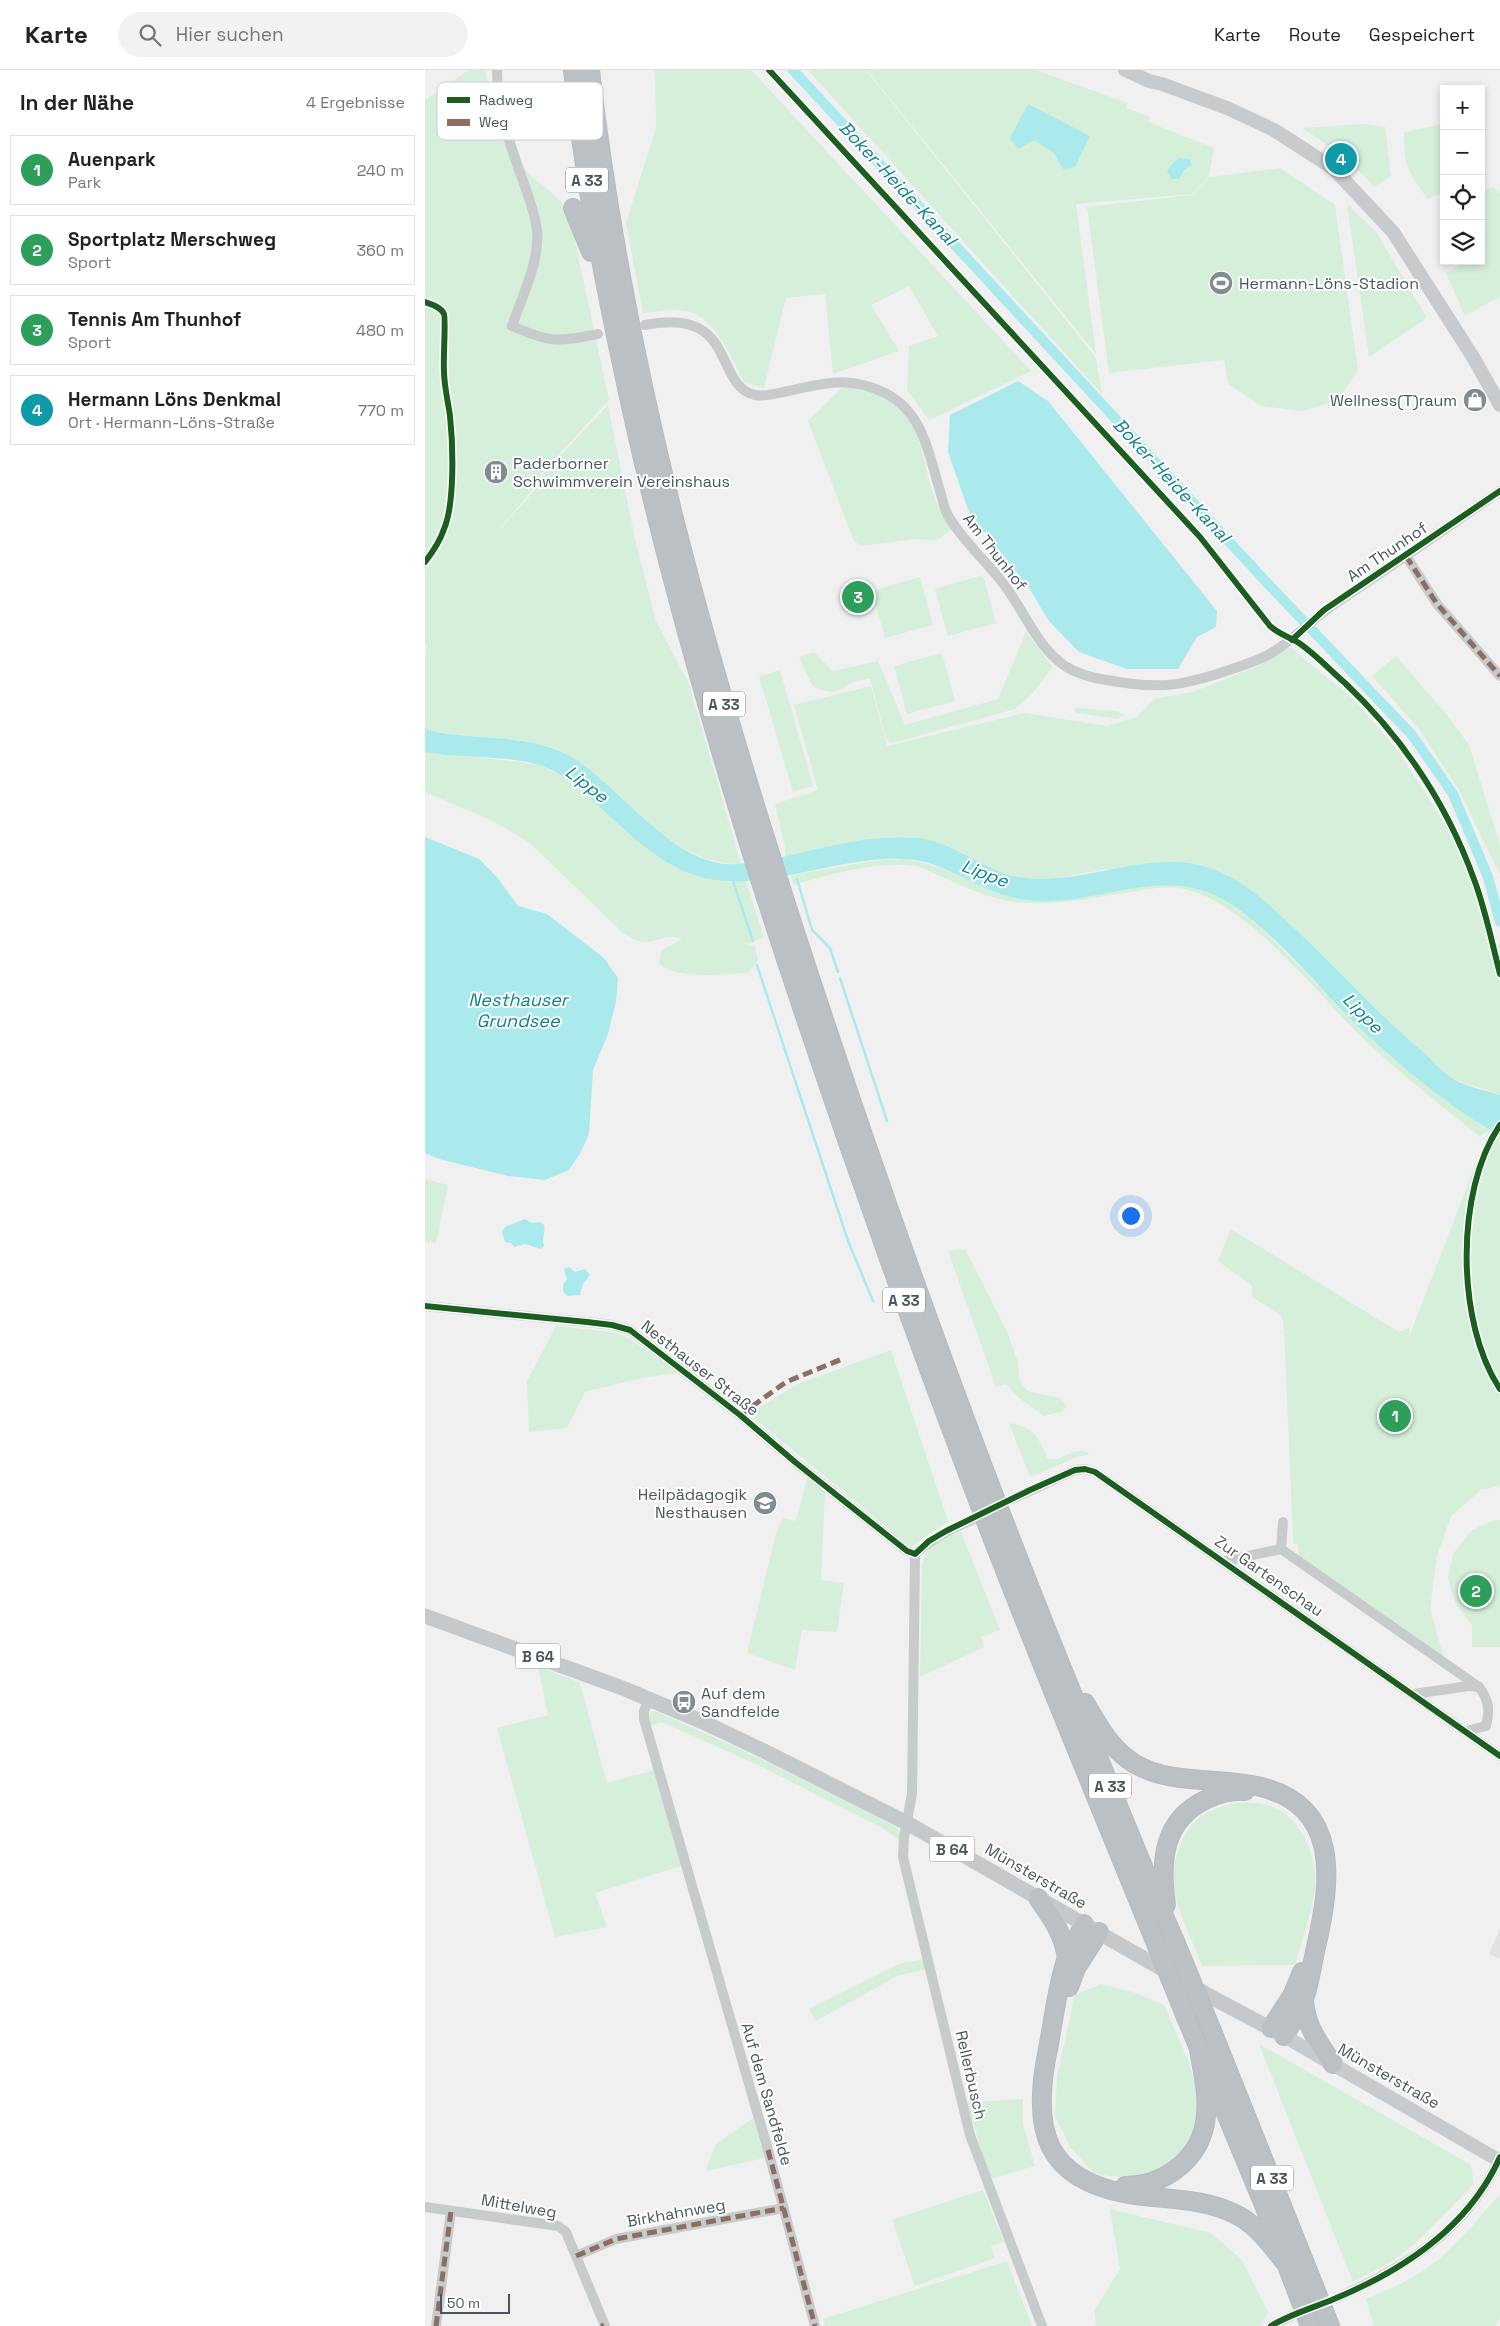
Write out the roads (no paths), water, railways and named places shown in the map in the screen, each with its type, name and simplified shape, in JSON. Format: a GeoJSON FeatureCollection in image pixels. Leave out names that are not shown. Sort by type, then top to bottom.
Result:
{"type":"FeatureCollection","features":[{"type":"Feature","properties":{"kind":"highway","name":"A 33"},"geometry":{"type":"LineString","coordinates":[[582,140],[591,206],[652,430],[696,606],[753,801],[854,1112],[949,1378],[1050,1641],[1212,2031],[1330,2326]]}},
{"type":"Feature","properties":{"kind":"highway","name":"A 33"},"geometry":{"type":"LineString","coordinates":[[598,140],[613,285],[638,443],[681,614],[735,798],[779,938],[875,1222],[971,1482],[1148,1924],[1260,2196],[1310,2326]]}},
{"type":"Feature","properties":{"kind":"highway"},"geometry":{"type":"LineString","coordinates":[[573,208],[613,285]]}},
{"type":"Feature","properties":{"kind":"highway"},"geometry":{"type":"LineString","coordinates":[[613,285],[623,214]]}},
{"type":"Feature","properties":{"kind":"highway"},"geometry":{"type":"LineString","coordinates":[[1050,1641],[1106,1739],[1118,1752],[1136,1764],[1155,1772],[1181,1778],[1259,1786],[1285,1795],[1313,1821],[1323,1839],[1327,1859],[1327,1895],[1304,2000],[1310,2029],[1333,2064]]}},
{"type":"Feature","properties":{"kind":"highway"},"geometry":{"type":"LineString","coordinates":[[1172,1935],[1162,1877],[1163,1862],[1167,1840],[1175,1824],[1192,1808],[1217,1794],[1235,1790],[1257,1792],[1280,1799],[1303,1817],[1309,1823],[1318,1840],[1323,1860],[1322,1894],[1313,1939],[1277,2032]]}},
{"type":"Feature","properties":{"kind":"highway"},"geometry":{"type":"LineString","coordinates":[[1037,1898],[1061,1931],[1067,1959],[1043,2074],[1040,2102],[1043,2127],[1051,2149],[1065,2166],[1082,2180],[1097,2187],[1129,2194],[1191,2200],[1217,2206],[1235,2214],[1255,2228],[1284,2261]]}},
{"type":"Feature","properties":{"kind":"highway"},"geometry":{"type":"LineString","coordinates":[[1067,1959],[1091,1928]]}},
{"type":"Feature","properties":{"kind":"highway"},"geometry":{"type":"LineString","coordinates":[[1091,1928],[1063,2001],[1048,2076],[1046,2102],[1049,2125],[1057,2146],[1069,2162],[1085,2175],[1101,2182],[1127,2186],[1149,2184],[1167,2176],[1186,2162],[1196,2146],[1206,2117],[1206,2093],[1199,2050]]}},
{"type":"Feature","properties":{"kind":"highway"},"geometry":{"type":"LineString","coordinates":[[1277,2032],[1304,2000]]}},
{"type":"Feature","properties":{"kind":"main road","name":"Münsterstraße"},"geometry":{"type":"LineString","coordinates":[[425,1616],[502,1642],[649,1699],[754,1746],[907,1824],[1277,2032]]}},
{"type":"Feature","properties":{"kind":"street"},"geometry":{"type":"LineString","coordinates":[[1125,70],[1149,82],[1162,84],[1190,96],[1227,108],[1275,130],[1333,168],[1393,232],[1500,404]]}},
{"type":"Feature","properties":{"kind":"street"},"geometry":{"type":"LineString","coordinates":[[509,140],[529,198],[537,229],[537,244],[532,265],[512,326],[541,339],[554,340],[598,334]]}},
{"type":"Feature","properties":{"kind":"street","name":"Am Thunhof"},"geometry":{"type":"LineString","coordinates":[[645,325],[673,321],[687,323],[702,330],[720,350],[741,387],[757,395],[779,393],[832,381],[845,381],[874,388],[905,406],[917,423],[926,442],[947,514],[958,531],[1004,584],[1046,648],[1067,667],[1099,679],[1124,684],[1164,687],[1181,685],[1257,661],[1273,653],[1297,635],[1321,613],[1500,491]]}},
{"type":"Feature","properties":{"kind":"street"},"geometry":{"type":"LineString","coordinates":[[1406,556],[1437,604],[1500,676]]}},
{"type":"Feature","properties":{"kind":"street","name":"Nesthauser Straße"},"geometry":{"type":"LineString","coordinates":[[425,1306],[612,1325],[630,1330],[740,1415],[795,1462],[907,1551],[915,1554]]}},
{"type":"Feature","properties":{"kind":"street","name":"Zur Gartenschau"},"geometry":{"type":"LineString","coordinates":[[1012,1499],[1075,1470],[1085,1469],[1095,1472],[1225,1561],[1500,1756]]}},
{"type":"Feature","properties":{"kind":"street"},"geometry":{"type":"LineString","coordinates":[[907,1824],[913,1794],[915,1554],[929,1541],[946,1531],[972,1520]]}},
{"type":"Feature","properties":{"kind":"street"},"geometry":{"type":"LineString","coordinates":[[1281,1549],[1283,1522]]}},
{"type":"Feature","properties":{"kind":"street"},"geometry":{"type":"LineString","coordinates":[[1225,1561],[1281,1549],[1479,1687],[1487,1698],[1489,1714],[1486,1726],[1466,1731]]}},
{"type":"Feature","properties":{"kind":"street"},"geometry":{"type":"LineString","coordinates":[[1414,1694],[1468,1686],[1479,1687]]}},
{"type":"Feature","properties":{"kind":"street","name":"Auf dem Sandfelde"},"geometry":{"type":"LineString","coordinates":[[649,1699],[643,1719],[784,2208],[815,2326]]}},
{"type":"Feature","properties":{"kind":"street","name":"Rellerbusch"},"geometry":{"type":"LineString","coordinates":[[907,1824],[903,1857],[970,2135],[1042,2326]]}},
{"type":"Feature","properties":{"kind":"street","name":"Münsterstraße"},"geometry":{"type":"LineString","coordinates":[[1277,2032],[1499,2159]]}},
{"type":"Feature","properties":{"kind":"street"},"geometry":{"type":"LineString","coordinates":[[1335,2299],[1395,2270],[1424,2251],[1472,2203],[1499,2159]]}},
{"type":"Feature","properties":{"kind":"street","name":"Mittelweg"},"geometry":{"type":"LineString","coordinates":[[425,2207],[558,2226],[566,2232],[603,2326]]}},
{"type":"Feature","properties":{"kind":"street","name":"Birkhahnweg"},"geometry":{"type":"LineString","coordinates":[[576,2256],[616,2239],[784,2208]]}},
{"type":"Feature","properties":{"kind":"street"},"geometry":{"type":"LineString","coordinates":[[435,2326],[451,2211]]}},
{"type":"Feature","properties":{"kind":"street"},"geometry":{"type":"LineString","coordinates":[[1271,2326],[1293,2315]]}},
{"type":"Feature","properties":{"kind":"water"},"geometry":{"type":"Polygon","coordinates":[[[1028,104],[1090,136],[1075,167],[1063,169],[1054,153],[1034,140],[1018,149],[1010,138],[1028,104]]]}},
{"type":"Feature","properties":{"kind":"water"},"geometry":{"type":"Polygon","coordinates":[[[1179,158],[1189,159],[1192,165],[1184,170],[1179,179],[1171,179],[1167,171],[1179,158]]]}},
{"type":"Feature","properties":{"kind":"water"},"geometry":{"type":"Polygon","coordinates":[[[1018,381],[1048,401],[1217,611],[1216,627],[1197,637],[1178,669],[1127,669],[1079,652],[1049,621],[1029,588],[969,512],[948,452],[950,415],[1018,381]]]}},
{"type":"Feature","properties":{"kind":"water","name":"Lippe"},"geometry":{"type":"Polygon","coordinates":[[[425,729],[442,733],[535,743],[568,755],[587,768],[663,835],[683,849],[704,859],[726,864],[762,861],[837,845],[902,837],[936,842],[1002,873],[1025,878],[1049,879],[1166,862],[1189,863],[1212,869],[1235,880],[1266,903],[1389,1022],[1445,1073],[1467,1085],[1500,1095],[1500,1135],[1436,1094],[1415,1077],[1356,1024],[1264,930],[1237,908],[1212,894],[1188,887],[1164,885],[1139,887],[1064,900],[1038,901],[1006,896],[953,872],[925,862],[909,859],[857,862],[746,881],[723,881],[702,877],[665,861],[648,849],[631,836],[579,788],[558,773],[528,762],[425,752],[425,729]]]}},
{"type":"Feature","properties":{"kind":"water","name":"Nesthauser Grundsee"},"geometry":{"type":"Polygon","coordinates":[[[425,837],[479,859],[497,877],[518,906],[547,914],[604,958],[618,978],[616,1002],[608,1034],[593,1070],[589,1134],[581,1152],[569,1170],[545,1180],[508,1176],[439,1159],[425,1153],[425,837]]]}},
{"type":"Feature","properties":{"kind":"water"},"geometry":{"type":"Polygon","coordinates":[[[525,1219],[531,1223],[540,1222],[544,1225],[544,1246],[541,1249],[525,1244],[514,1247],[511,1243],[505,1242],[502,1232],[505,1227],[525,1219]]]}},
{"type":"Feature","properties":{"kind":"water"},"geometry":{"type":"Polygon","coordinates":[[[569,1267],[575,1272],[585,1269],[590,1275],[583,1284],[580,1295],[567,1296],[563,1291],[563,1285],[567,1279],[564,1269],[569,1267]]]}},
{"type":"Feature","properties":{"kind":"waterway","name":"Boker-Heide-Kanal"},"geometry":{"type":"LineString","coordinates":[[793,70],[1271,587],[1412,735],[1453,794],[1488,877],[1500,922]]}},
{"type":"Feature","properties":{"kind":"waterway"},"geometry":{"type":"LineString","coordinates":[[732,878],[753,941]]}},
{"type":"Feature","properties":{"kind":"waterway"},"geometry":{"type":"LineString","coordinates":[[797,879],[812,930],[830,948],[838,972]]}},
{"type":"Feature","properties":{"kind":"waterway"},"geometry":{"type":"LineString","coordinates":[[757,965],[848,1241],[873,1301]]}},
{"type":"Feature","properties":{"kind":"waterway"},"geometry":{"type":"LineString","coordinates":[[840,978],[887,1121]]}},
{"type":"Feature","properties":{"kind":"place","name":"Hermann Löns Denkmal"},"geometry":{"type":"Point","coordinates":[1341,159]}},
{"type":"Feature","properties":{"kind":"place","name":"Hermann-Löns-Stadion"},"geometry":{"type":"Point","coordinates":[1221,283]}},
{"type":"Feature","properties":{"kind":"place","name":"Wellness(T)raum"},"geometry":{"type":"Point","coordinates":[1475,400]}},
{"type":"Feature","properties":{"kind":"place","name":"Paderborner Schwimmverein Vereinshaus"},"geometry":{"type":"Point","coordinates":[496,472]}},
{"type":"Feature","properties":{"kind":"place","name":"Tennis Am Thunhof"},"geometry":{"type":"Point","coordinates":[858,597]}},
{"type":"Feature","properties":{"kind":"place","name":"Auenpark"},"geometry":{"type":"Point","coordinates":[1395,1416]}},
{"type":"Feature","properties":{"kind":"place","name":"Heilpädagogik Nesthausen"},"geometry":{"type":"Point","coordinates":[765,1503]}},
{"type":"Feature","properties":{"kind":"place","name":"Sportplatz Merschweg"},"geometry":{"type":"Point","coordinates":[1476,1591]}},
{"type":"Feature","properties":{"kind":"place","name":"Auf dem Sandfelde"},"geometry":{"type":"Point","coordinates":[684,1702]}}]}
